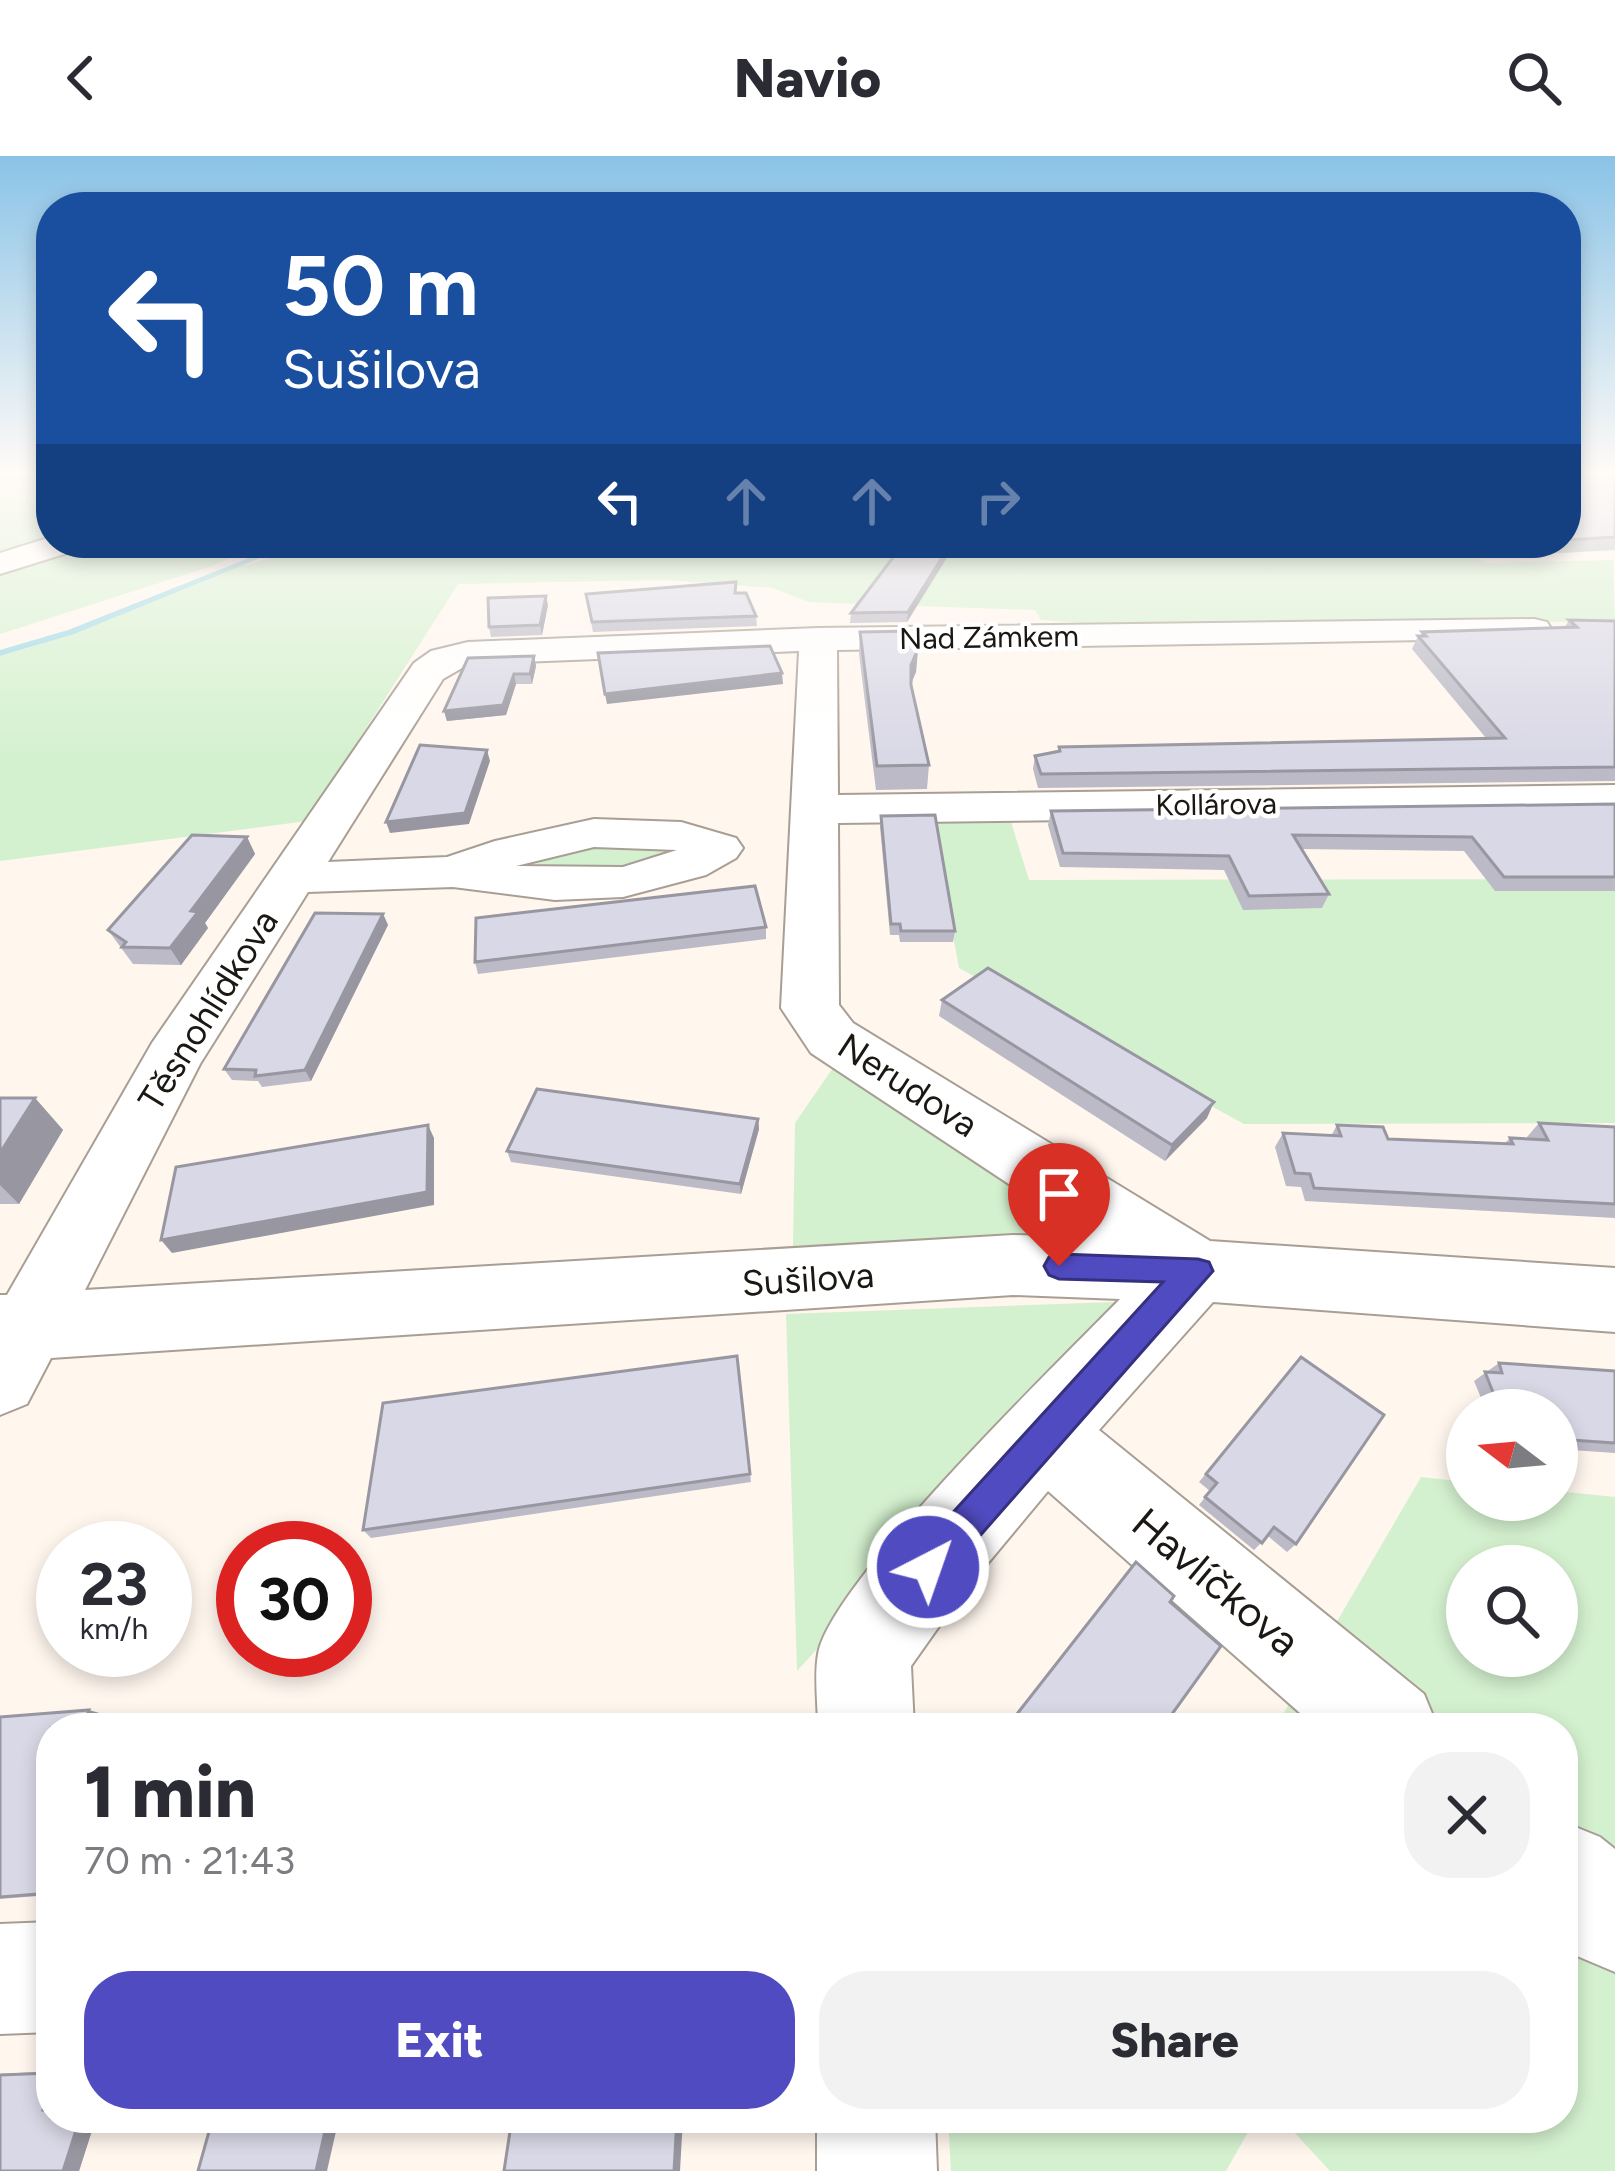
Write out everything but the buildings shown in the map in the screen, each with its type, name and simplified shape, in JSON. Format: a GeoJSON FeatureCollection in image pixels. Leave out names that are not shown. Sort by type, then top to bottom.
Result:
{"type":"FeatureCollection","features":[{"type":"Feature","properties":{"kind":"street","name":"Nad Zámkem"},"geometry":{"type":"LineString","coordinates":[[445,659],[468,653],[818,639],[1534,630]]}},
{"type":"Feature","properties":{"kind":"street","name":"Nerudova"},"geometry":{"type":"LineString","coordinates":[[818,639],[810,1008],[832,1038],[1198,1271]]}},
{"type":"Feature","properties":{"kind":"street","name":"Těsnohlídkova"},"geometry":{"type":"LineString","coordinates":[[9,1345],[173,1058],[428,671],[445,659]]}},
{"type":"Feature","properties":{"kind":"street","name":"Kollárova"},"geometry":{"type":"LineString","coordinates":[[292,878],[453,872],[512,851],[594,833],[660,833],[719,848],[814,828],[1615,800]]}},
{"type":"Feature","properties":{"kind":"street","name":"Sušilova"},"geometry":{"type":"LineString","coordinates":[[9,1345],[1013,1265],[1198,1271],[1615,1300]]}},
{"type":"Feature","properties":{"kind":"street"},"geometry":{"type":"LineString","coordinates":[[866,1713],[864,1653],[928,1567],[1198,1271]]}},
{"type":"Feature","properties":{"kind":"street","name":"Havlíčkova"},"geometry":{"type":"LineString","coordinates":[[1043,1436],[1372,1713]]}},
{"type":"Feature","properties":{"kind":"street"},"geometry":{"type":"LineString","coordinates":[[1578,1887],[1615,1918]]}},
{"type":"Feature","properties":{"kind":"street"},"geometry":{"type":"LineString","coordinates":[[0,1979],[36,1978]]}},
{"type":"Feature","properties":{"kind":"street"},"geometry":{"type":"LineString","coordinates":[[876,2133],[877,2171]]}},
{"type":"Feature","properties":{"kind":"green space"},"geometry":{"type":"Polygon","coordinates":[[[0,566],[212,566],[0,634],[0,566]]]}},
{"type":"Feature","properties":{"kind":"green space"},"geometry":{"type":"Polygon","coordinates":[[[242,566],[1613,566],[1615,621],[1163,629],[1041,620],[1035,610],[809,602],[773,588],[666,580],[458,584],[307,821],[0,861],[0,656],[81,629],[242,566]]]}},
{"type":"Feature","properties":{"kind":"green space"},"geometry":{"type":"Polygon","coordinates":[[[1011,822],[1029,880],[1615,879],[1615,1123],[1244,1124],[959,968],[932,823],[1011,822]]]}},
{"type":"Feature","properties":{"kind":"green space"},"geometry":{"type":"Polygon","coordinates":[[[603,839],[690,850],[652,870],[529,874],[522,865],[530,855],[603,839]]]}},
{"type":"Feature","properties":{"kind":"green space"},"geometry":{"type":"Polygon","coordinates":[[[837,1062],[1105,1234],[793,1246],[795,1123],[837,1062]]]}},
{"type":"Feature","properties":{"kind":"green space"},"geometry":{"type":"Polygon","coordinates":[[[1115,1302],[1118,1319],[797,1671],[786,1314],[1115,1302]]]}},
{"type":"Feature","properties":{"kind":"green space"},"geometry":{"type":"Polygon","coordinates":[[[1421,1477],[1446,1480],[1446,1521],[1578,1521],[1578,1493],[1615,1497],[1615,2171],[1330,2171],[1295,2133],[1578,2133],[1578,1713],[1284,1713],[1421,1477]]]}},
{"type":"Feature","properties":{"kind":"green space"},"geometry":{"type":"Polygon","coordinates":[[[949,2133],[1248,2133],[1226,2171],[951,2171],[949,2133]]]}},
{"type":"Feature","properties":{"kind":"waterway"},"geometry":{"type":"LineString","coordinates":[[0,653],[71,632],[236,566]]}},
{"type":"Feature","properties":{"kind":"route"},"geometry":{"type":"LineString","coordinates":[[928,1567],[1198,1271],[1059,1266]]}}]}
